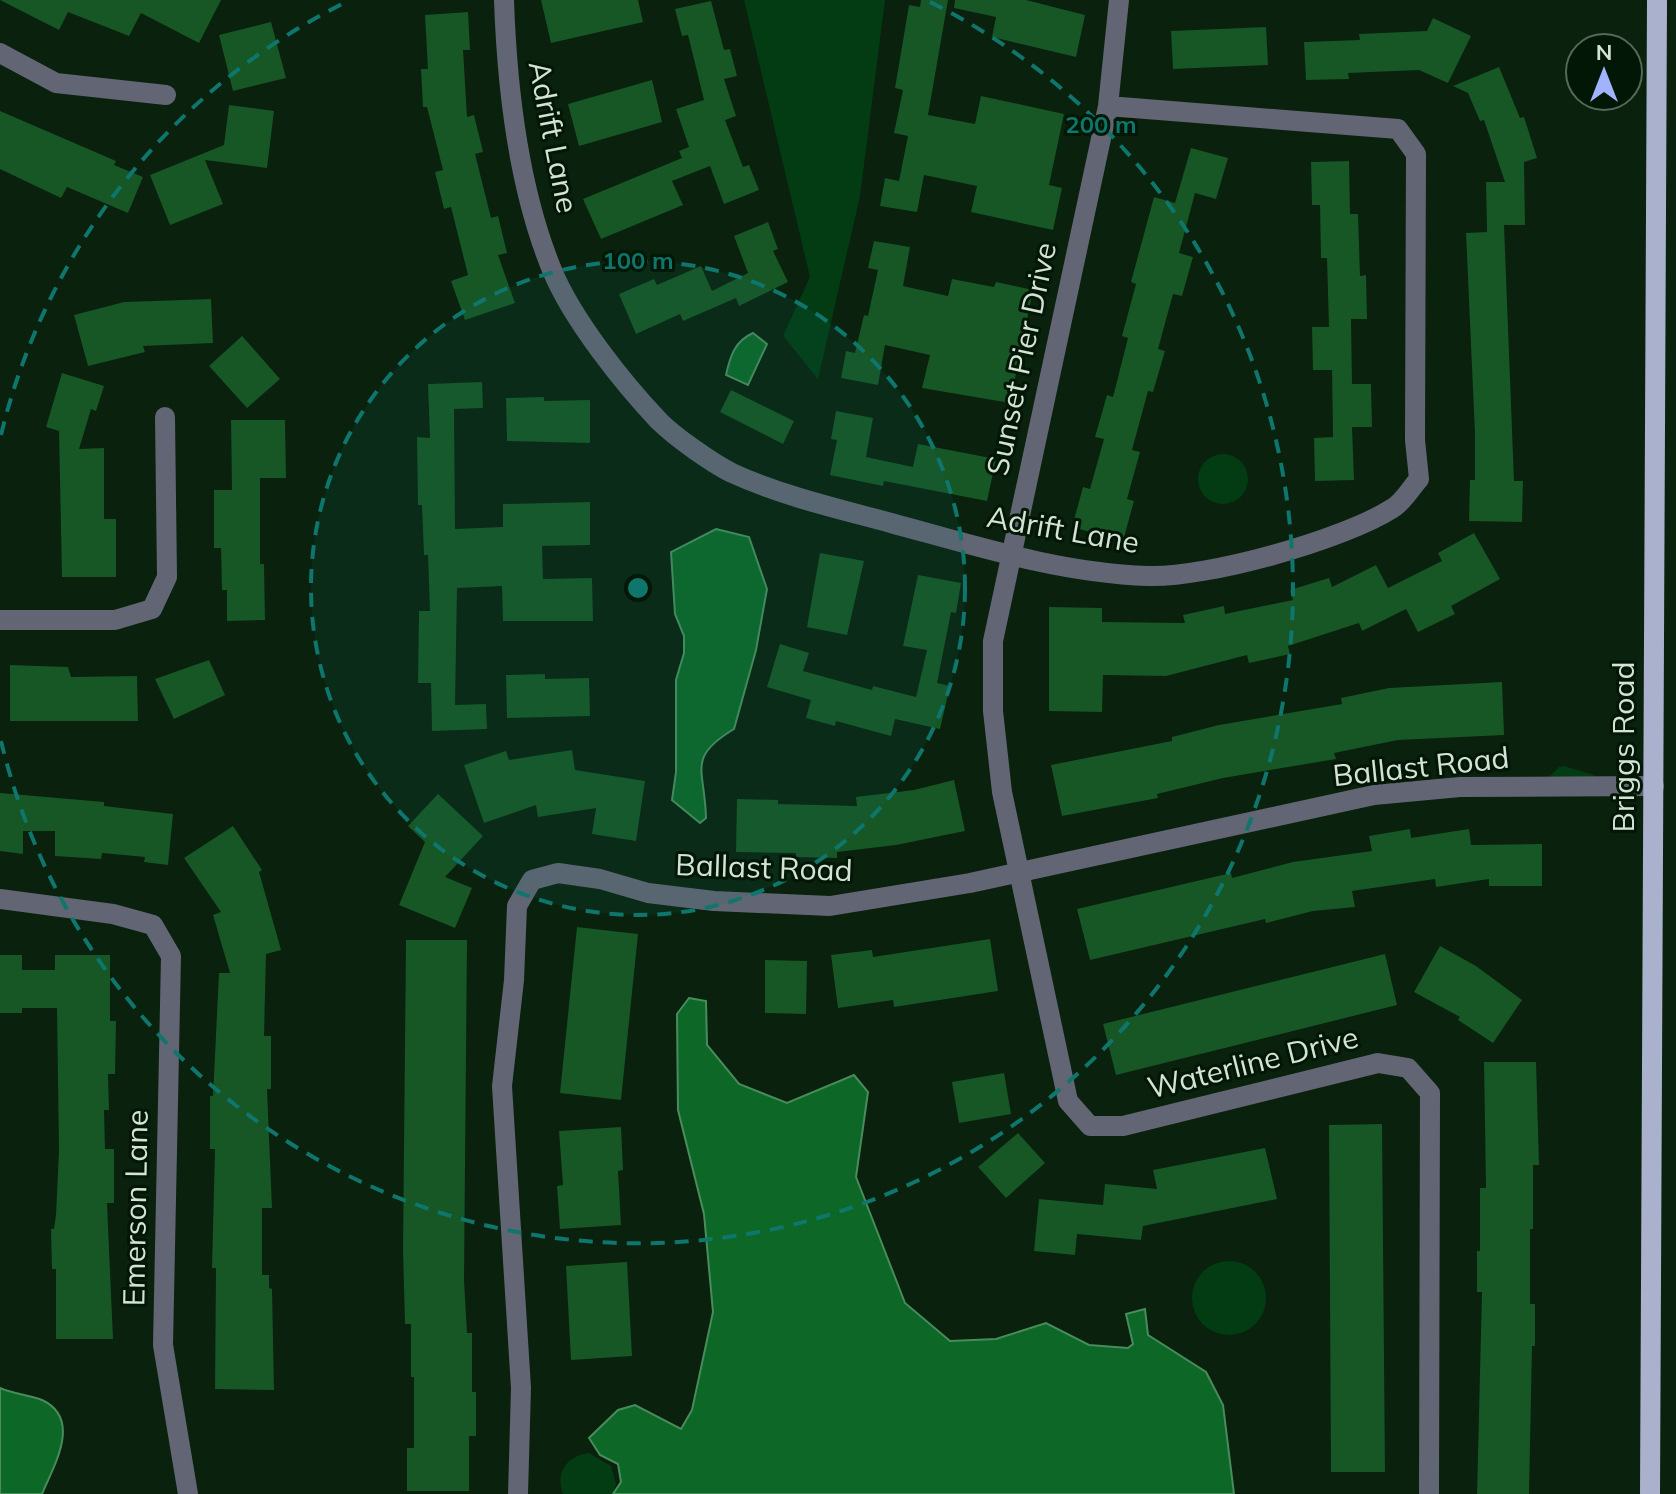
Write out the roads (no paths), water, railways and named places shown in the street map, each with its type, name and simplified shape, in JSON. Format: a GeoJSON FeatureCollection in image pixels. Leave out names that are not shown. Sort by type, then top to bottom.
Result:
{"type":"FeatureCollection","features":[{"type":"Feature","properties":{"kind":"main road","name":"Briggs Road"},"geometry":{"type":"LineString","coordinates":[[1650,1494],[1657,0]]}},
{"type":"Feature","properties":{"kind":"street","name":"Adrift Lane"},"geometry":{"type":"LineString","coordinates":[[504,0],[506,68],[529,192],[553,271],[608,363],[662,424],[731,472],[820,504],[1009,555],[1075,569],[1151,576],[1218,568],[1288,550],[1396,507],[1419,479],[1415,440],[1416,154],[1398,129],[1108,106]]}},
{"type":"Feature","properties":{"kind":"street","name":"Sunset Pier Drive"},"geometry":{"type":"LineString","coordinates":[[1020,873],[1002,792],[993,711],[993,641],[1009,555],[1108,106],[1119,0]]}},
{"type":"Feature","properties":{"kind":"street"},"geometry":{"type":"LineString","coordinates":[[0,53],[56,83],[166,95]]}},
{"type":"Feature","properties":{"kind":"street"},"geometry":{"type":"LineString","coordinates":[[0,620],[115,620],[152,609],[167,577],[165,417]]}},
{"type":"Feature","properties":{"kind":"street","name":"Ballast Road"},"geometry":{"type":"LineString","coordinates":[[518,1494],[521,1388],[502,1086],[514,980],[517,906],[532,880],[558,873],[600,879],[648,893],[714,901],[830,906],[1020,873],[1374,795],[1460,787],[1654,786]]}},
{"type":"Feature","properties":{"kind":"street","name":"Waterline Drive"},"geometry":{"type":"LineString","coordinates":[[1020,873],[1068,1101],[1090,1126],[1123,1126],[1378,1063],[1408,1068],[1430,1093],[1429,1494]]}},
{"type":"Feature","properties":{"kind":"street","name":"Emerson Lane"},"geometry":{"type":"LineString","coordinates":[[0,899],[113,914],[153,925],[171,956],[163,1345],[188,1494]]}}]}
